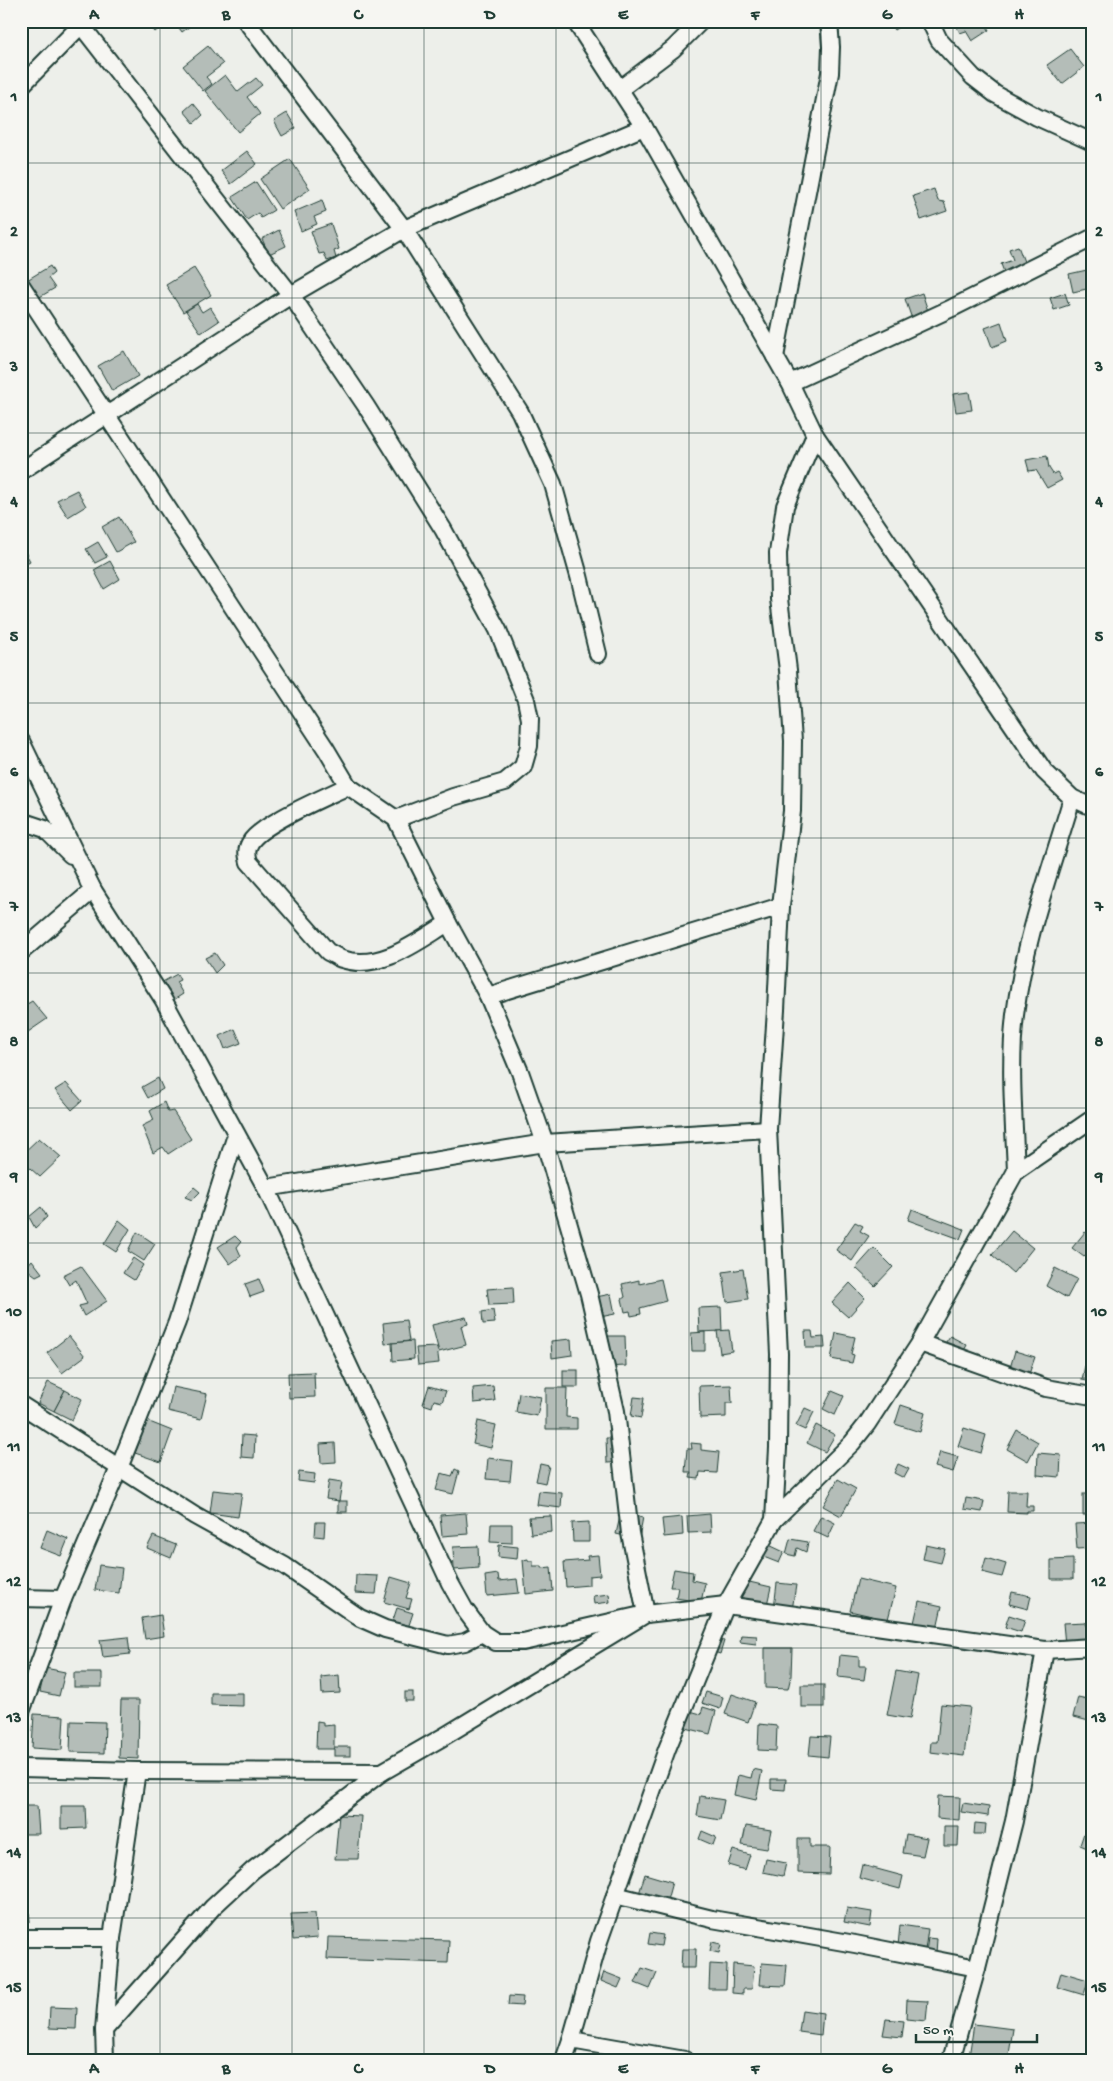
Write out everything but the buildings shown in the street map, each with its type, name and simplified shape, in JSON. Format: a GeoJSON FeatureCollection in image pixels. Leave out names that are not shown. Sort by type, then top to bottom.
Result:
{"type":"FeatureCollection","features":[{"type":"Feature","properties":{"kind":"street"},"geometry":{"type":"LineString","coordinates":[[246,21],[404,230],[520,412],[535,441],[553,484],[579,576],[598,654]]}},
{"type":"Feature","properties":{"kind":"street"},"geometry":{"type":"LineString","coordinates":[[575,21],[644,127],[790,383],[815,435],[1044,770],[1072,798],[1092,808]]}},
{"type":"Feature","properties":{"kind":"street"},"geometry":{"type":"LineString","coordinates":[[620,89],[672,49],[702,21]]}},
{"type":"Feature","properties":{"kind":"street"},"geometry":{"type":"LineString","coordinates":[[775,357],[830,73],[829,21]]}},
{"type":"Feature","properties":{"kind":"street"},"geometry":{"type":"LineString","coordinates":[[930,21],[939,40],[973,77],[995,94],[1037,117],[1092,142]]}},
{"type":"Feature","properties":{"kind":"street"},"geometry":{"type":"LineString","coordinates":[[21,86],[83,23],[290,294],[366,406],[443,529],[498,630],[526,700],[530,719],[530,746],[523,767],[505,782],[453,797],[396,819]]}},
{"type":"Feature","properties":{"kind":"street"},"geometry":{"type":"LineString","coordinates":[[21,471],[290,294],[404,230],[644,127]]}},
{"type":"Feature","properties":{"kind":"street"},"geometry":{"type":"LineString","coordinates":[[790,383],[952,308],[1092,238]]}},
{"type":"Feature","properties":{"kind":"street"},"geometry":{"type":"LineString","coordinates":[[21,285],[107,414],[348,786],[396,819],[448,923],[488,996],[520,1072],[545,1143],[589,1294],[616,1411],[630,1533],[646,1614]]}},
{"type":"Feature","properties":{"kind":"street"},"geometry":{"type":"LineString","coordinates":[[774,1520],[778,1448],[779,1354],[768,1129],[781,906],[792,810],[793,741],[788,670],[779,599],[778,553],[785,506],[815,435]]}},
{"type":"Feature","properties":{"kind":"street"},"geometry":{"type":"LineString","coordinates":[[21,741],[94,890]]}},
{"type":"Feature","properties":{"kind":"street"},"geometry":{"type":"LineString","coordinates":[[348,786],[267,827],[250,842],[247,851],[250,862],[328,952],[342,960],[359,962],[377,960],[399,953],[448,923]]}},
{"type":"Feature","properties":{"kind":"street"},"geometry":{"type":"LineString","coordinates":[[1016,1171],[1013,1065],[1015,1016],[1024,964],[1072,798]]}},
{"type":"Feature","properties":{"kind":"street"},"geometry":{"type":"LineString","coordinates":[[21,821],[45,830],[70,853],[163,999],[266,1188],[450,1583],[465,1610],[482,1632],[496,1642],[523,1642],[646,1614],[726,1605],[1045,1650],[1092,1647]]}},
{"type":"Feature","properties":{"kind":"street"},"geometry":{"type":"LineString","coordinates":[[21,952],[94,890]]}},
{"type":"Feature","properties":{"kind":"street"},"geometry":{"type":"LineString","coordinates":[[488,996],[781,906]]}},
{"type":"Feature","properties":{"kind":"street"},"geometry":{"type":"LineString","coordinates":[[564,2060],[599,1941],[667,1749],[726,1605],[774,1520],[852,1443],[867,1424],[920,1343],[1016,1171],[1092,1119]]}},
{"type":"Feature","properties":{"kind":"street"},"geometry":{"type":"LineString","coordinates":[[266,1188],[545,1143],[768,1129]]}},
{"type":"Feature","properties":{"kind":"street"},"geometry":{"type":"LineString","coordinates":[[21,1712],[62,1599],[119,1468],[177,1322],[236,1135]]}},
{"type":"Feature","properties":{"kind":"street"},"geometry":{"type":"LineString","coordinates":[[920,1343],[1046,1388],[1092,1396]]}},
{"type":"Feature","properties":{"kind":"street"},"geometry":{"type":"LineString","coordinates":[[21,1405],[194,1516],[286,1566],[360,1618],[376,1625],[448,1645],[465,1642],[482,1632]]}},
{"type":"Feature","properties":{"kind":"street"},"geometry":{"type":"LineString","coordinates":[[21,1598],[62,1599]]}},
{"type":"Feature","properties":{"kind":"street"},"geometry":{"type":"LineString","coordinates":[[104,2030],[213,1907],[253,1870],[382,1772],[444,1737],[646,1614]]}},
{"type":"Feature","properties":{"kind":"street"},"geometry":{"type":"LineString","coordinates":[[951,2060],[977,1968],[1014,1821],[1045,1650]]}},
{"type":"Feature","properties":{"kind":"street"},"geometry":{"type":"LineString","coordinates":[[21,1768],[137,1772],[382,1772]]}},
{"type":"Feature","properties":{"kind":"street"},"geometry":{"type":"LineString","coordinates":[[105,2060],[104,2030],[112,1938],[137,1772]]}},
{"type":"Feature","properties":{"kind":"street"},"geometry":{"type":"LineString","coordinates":[[616,1895],[712,1919],[977,1968]]}},
{"type":"Feature","properties":{"kind":"street"},"geometry":{"type":"LineString","coordinates":[[21,1938],[112,1938]]}},
{"type":"Feature","properties":{"kind":"street"},"geometry":{"type":"LineString","coordinates":[[571,2040],[686,2060]]}}]}
